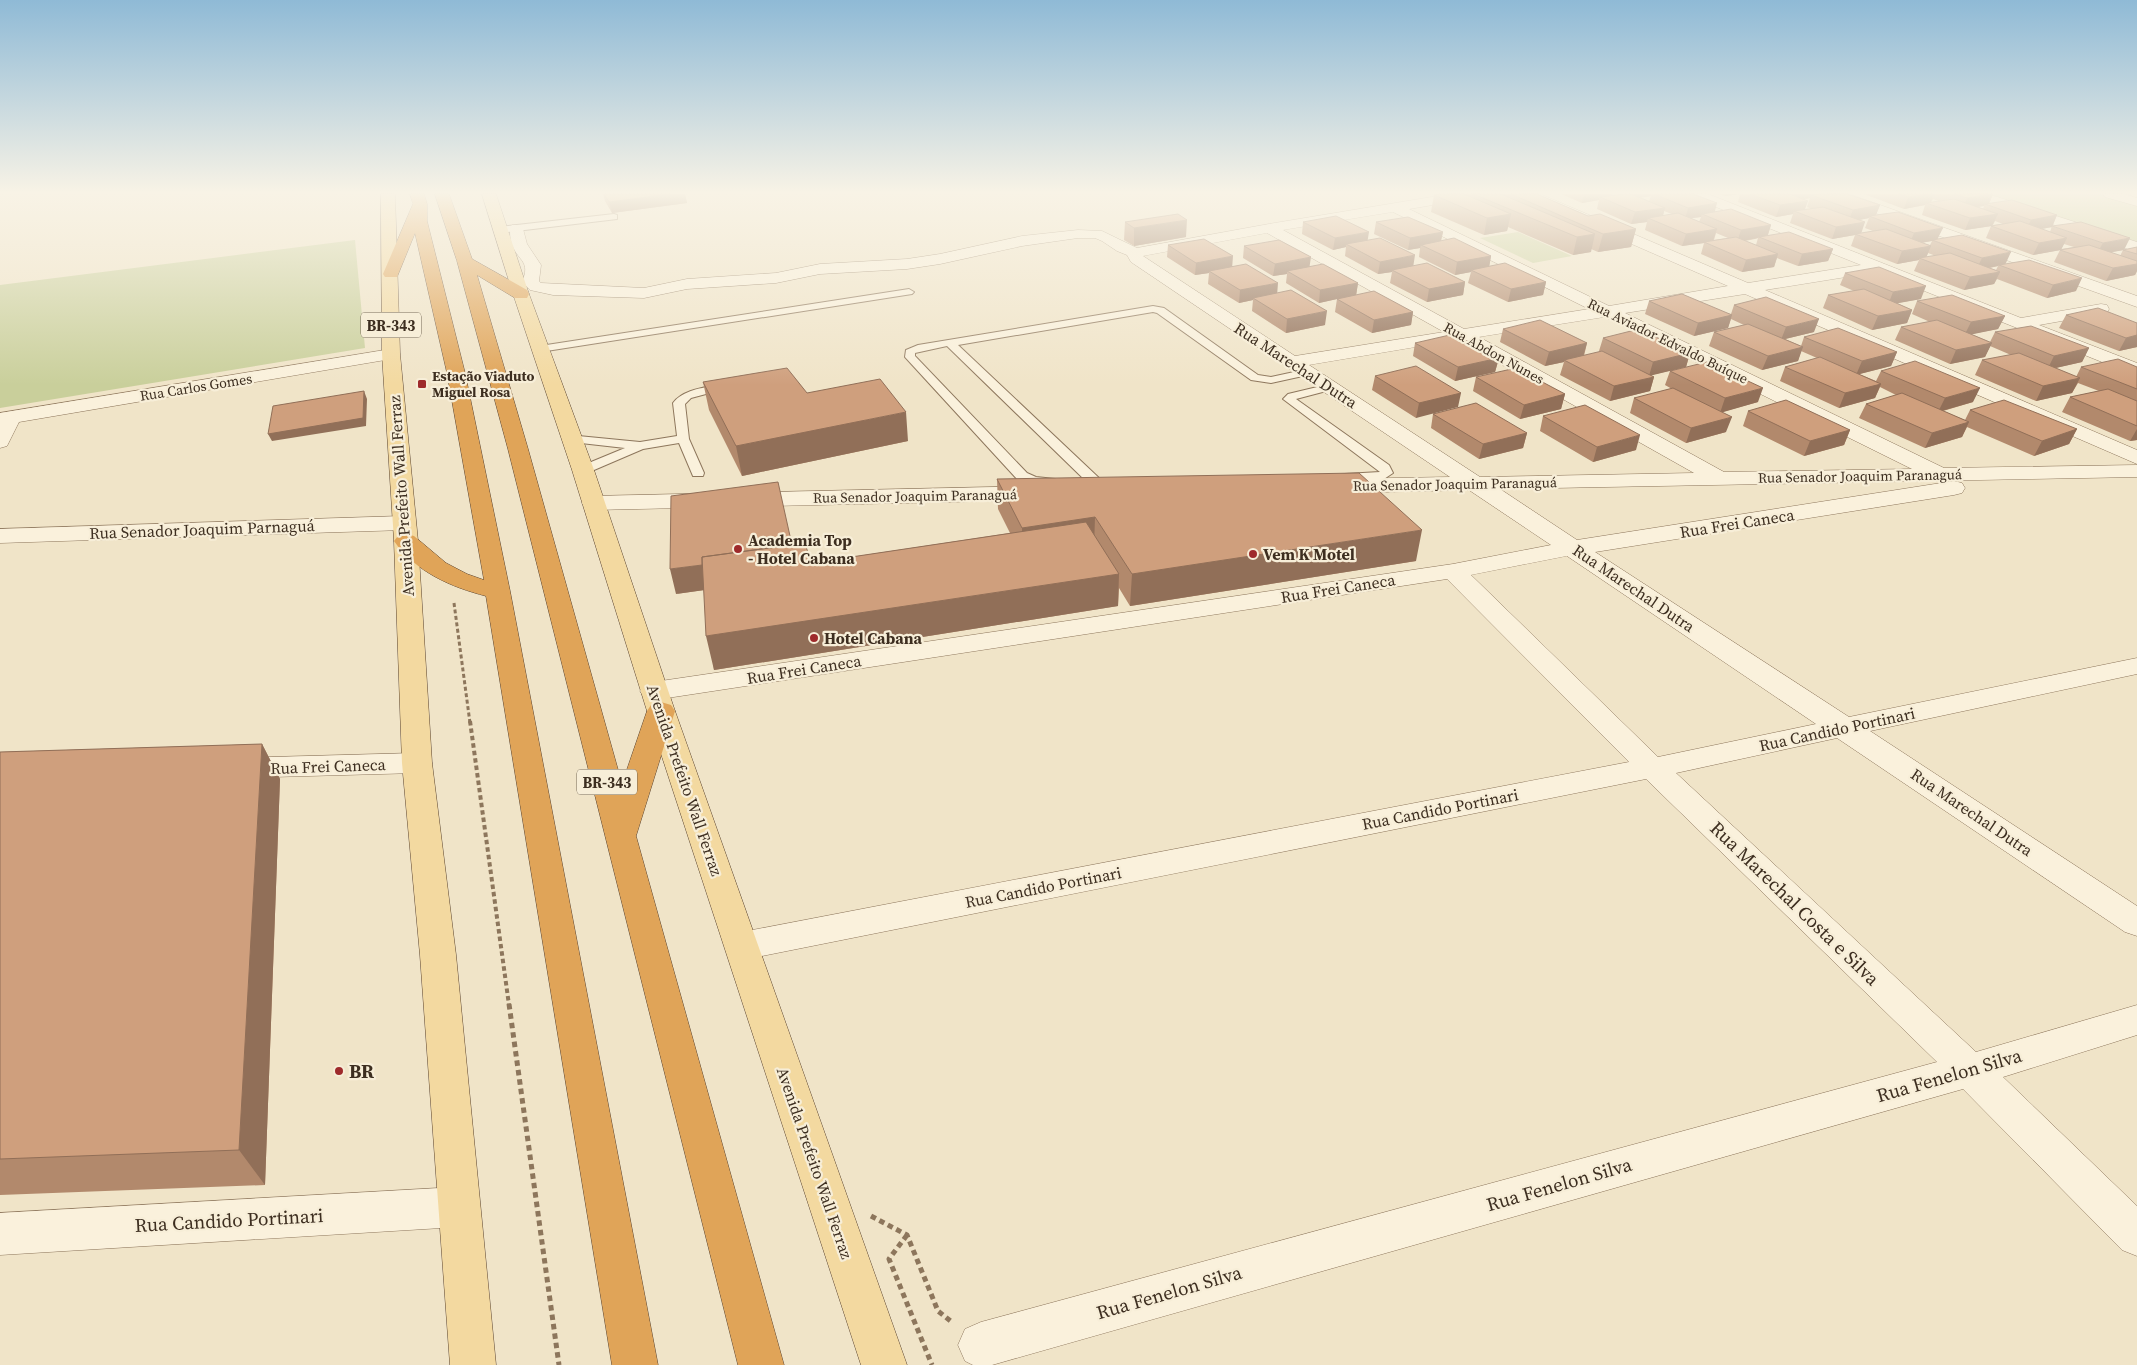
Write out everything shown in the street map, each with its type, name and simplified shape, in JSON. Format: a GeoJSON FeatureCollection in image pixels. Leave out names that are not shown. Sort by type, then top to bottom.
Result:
{"type":"FeatureCollection","features":[{"type":"Feature","properties":{"kind":"highway"},"geometry":{"type":"LineString","coordinates":[[391,274],[400,258]]}},
{"type":"Feature","properties":{"kind":"highway"},"geometry":{"type":"LineString","coordinates":[[429,258],[456,373],[498,591],[635,1365]]}},
{"type":"Feature","properties":{"kind":"highway","name":"BR-343"},"geometry":{"type":"LineString","coordinates":[[462,258],[518,449],[761,1365]]}},
{"type":"Feature","properties":{"kind":"highway"},"geometry":{"type":"LineString","coordinates":[[464,261],[523,287]]}},
{"type":"Feature","properties":{"kind":"highway"},"geometry":{"type":"LineString","coordinates":[[405,532],[427,562],[451,578],[498,591]]}},
{"type":"Feature","properties":{"kind":"highway"},"geometry":{"type":"LineString","coordinates":[[621,835],[658,701]]}},
{"type":"Feature","properties":{"kind":"main road","name":"Avenida Prefeito Wall Ferraz"},"geometry":{"type":"LineString","coordinates":[[390,258],[391,354],[405,532],[417,763],[438,955],[458,1207],[473,1365]]}},
{"type":"Feature","properties":{"kind":"main road","name":"Avenida Prefeito Wall Ferraz"},"geometry":{"type":"LineString","coordinates":[[511,258],[523,287],[540,348],[583,470],[592,503],[658,701],[884,1365]]}},
{"type":"Feature","properties":{"kind":"street"},"geometry":{"type":"LineString","coordinates":[[523,287],[535,272],[534,265],[529,258]]}},
{"type":"Feature","properties":{"kind":"street"},"geometry":{"type":"LineString","coordinates":[[523,287],[553,290],[644,293],[687,284],[776,278],[820,269],[907,264],[946,258]]}},
{"type":"Feature","properties":{"kind":"street","name":"Rua Marechal Dutra"},"geometry":{"type":"LineString","coordinates":[[1135,258],[2137,923]]}},
{"type":"Feature","properties":{"kind":"street","name":"Rua Abdon Nunes"},"geometry":{"type":"LineString","coordinates":[[1322,258],[1718,478]]}},
{"type":"Feature","properties":{"kind":"street","name":"Rua Aviador Edvaldo Buíque"},"geometry":{"type":"LineString","coordinates":[[1498,258],[1942,474]]}},
{"type":"Feature","properties":{"kind":"street"},"geometry":{"type":"LineString","coordinates":[[1677,258],[2137,458]]}},
{"type":"Feature","properties":{"kind":"street"},"geometry":{"type":"LineString","coordinates":[[1856,258],[2137,370]]}},
{"type":"Feature","properties":{"kind":"street"},"geometry":{"type":"LineString","coordinates":[[2012,258],[2137,303]]}},
{"type":"Feature","properties":{"kind":"street"},"geometry":{"type":"LineString","coordinates":[[1300,367],[1461,335],[1879,267]]}},
{"type":"Feature","properties":{"kind":"street"},"geometry":{"type":"LineString","coordinates":[[2020,323],[2137,303]]}},
{"type":"Feature","properties":{"kind":"street","name":"Rua Carlos Gomes"},"geometry":{"type":"LineString","coordinates":[[6,418],[391,354]]}},
{"type":"Feature","properties":{"kind":"street"},"geometry":{"type":"LineString","coordinates":[[0,442],[6,418]]}},
{"type":"Feature","properties":{"kind":"street","name":"Rua Senador Joaquim Paranaguá"},"geometry":{"type":"LineString","coordinates":[[1324,483],[1476,483],[2137,471]]}},
{"type":"Feature","properties":{"kind":"street","name":"Rua Frei Caneca"},"geometry":{"type":"LineString","coordinates":[[658,701],[1453,571],[1574,548],[1905,496],[2019,473]]}},
{"type":"Feature","properties":{"kind":"street","name":"Rua Senador Joaquim Paranaguá"},"geometry":{"type":"LineString","coordinates":[[592,503],[1085,486]]}},
{"type":"Feature","properties":{"kind":"street","name":"Rua Senador Joaquim Parnaguá"},"geometry":{"type":"LineString","coordinates":[[0,536],[405,532]]}},
{"type":"Feature","properties":{"kind":"street","name":"Rua Marechal Costa e Silva"},"geometry":{"type":"LineString","coordinates":[[1453,571],[1652,768],[1970,1070],[2137,1236]]}},
{"type":"Feature","properties":{"kind":"street","name":"Rua Candido Portinari"},"geometry":{"type":"LineString","coordinates":[[742,946],[1652,768],[2137,666]]}},
{"type":"Feature","properties":{"kind":"street","name":"Rua Frei Caneca"},"geometry":{"type":"LineString","coordinates":[[208,769],[417,763]]}},
{"type":"Feature","properties":{"kind":"street","name":"Rua Fenelon Silva"},"geometry":{"type":"LineString","coordinates":[[981,1345],[1970,1070],[2137,1020]]}},
{"type":"Feature","properties":{"kind":"street","name":"Rua Candido Portinari"},"geometry":{"type":"LineString","coordinates":[[0,1234],[458,1207]]}},
{"type":"Feature","properties":{"kind":"lane"},"geometry":{"type":"LineString","coordinates":[[540,348],[909,292]]}},
{"type":"Feature","properties":{"kind":"lane"},"geometry":{"type":"LineString","coordinates":[[1085,486],[1034,481],[1022,476],[910,357],[910,352],[918,348],[1153,308],[1160,310],[1255,378],[1271,380],[1300,367]]}},
{"type":"Feature","properties":{"kind":"lane"},"geometry":{"type":"LineString","coordinates":[[950,343],[1085,486]]}},
{"type":"Feature","properties":{"kind":"lane"},"geometry":{"type":"LineString","coordinates":[[1324,483],[1381,477],[1387,473],[1380,464],[1292,403],[1289,399],[1292,396],[1330,387]]}},
{"type":"Feature","properties":{"kind":"lane"},"geometry":{"type":"LineString","coordinates":[[698,473],[683,439],[679,402],[686,396],[717,388]]}},
{"type":"Feature","properties":{"kind":"lane"},"geometry":{"type":"LineString","coordinates":[[572,438],[640,446]]}},
{"type":"Feature","properties":{"kind":"lane"},"geometry":{"type":"LineString","coordinates":[[583,470],[640,446],[683,439]]}},
{"type":"Feature","properties":{"kind":"path"},"geometry":{"type":"LineString","coordinates":[[451,578],[560,1365]]}},
{"type":"Feature","properties":{"kind":"path"},"geometry":{"type":"LineString","coordinates":[[826,1193],[907,1235],[938,1311],[981,1345]]}},
{"type":"Feature","properties":{"kind":"path"},"geometry":{"type":"LineString","coordinates":[[907,1235],[889,1259],[932,1365]]}},
{"type":"Feature","properties":{"kind":"green space"},"geometry":{"type":"Polygon","coordinates":[[[215,258],[357,258],[365,348],[0,408],[0,285],[215,258]]]}},
{"type":"Feature","properties":{"kind":"green space"},"geometry":{"type":"Polygon","coordinates":[[[1522,258],[1563,258],[1533,263],[1522,258]]]}},
{"type":"Feature","properties":{"kind":"building"},"geometry":{"type":"Polygon","coordinates":[[[1188,258],[1224,258],[1196,263],[1188,258]]]}},
{"type":"Feature","properties":{"kind":"building"},"geometry":{"type":"Polygon","coordinates":[[[1264,258],[1307,258],[1275,264],[1264,258]]]}},
{"type":"Feature","properties":{"kind":"building"},"geometry":{"type":"Polygon","coordinates":[[[1372,258],[1402,258],[1380,262],[1372,258]]]}},
{"type":"Feature","properties":{"kind":"building"},"geometry":{"type":"Polygon","coordinates":[[[1448,258],[1481,258],[1457,262],[1448,258]]]}},
{"type":"Feature","properties":{"kind":"building"},"geometry":{"type":"Polygon","coordinates":[[[1741,258],[1758,258],[1746,260],[1741,258]]]}},
{"type":"Feature","properties":{"kind":"building"},"geometry":{"type":"Polygon","coordinates":[[[1919,258],[1962,258],[2000,272],[1970,277],[1919,258]]]}},
{"type":"Feature","properties":{"kind":"building"},"geometry":{"type":"Polygon","coordinates":[[[2083,258],[2127,258],[2137,261],[2137,264],[2113,268],[2083,258]]]}},
{"type":"Feature","properties":{"kind":"building"},"geometry":{"type":"Polygon","coordinates":[[[2029,260],[2082,278],[2053,285],[1999,265],[2029,260]]]}},
{"type":"Feature","properties":{"kind":"building"},"geometry":{"type":"Polygon","coordinates":[[[1427,263],[1465,282],[1429,289],[1392,270],[1427,263]]]}},
{"type":"Feature","properties":{"kind":"building"},"geometry":{"type":"Polygon","coordinates":[[[1505,263],[1546,282],[1511,289],[1471,270],[1505,263]]]}},
{"type":"Feature","properties":{"kind":"building"},"geometry":{"type":"Polygon","coordinates":[[[1246,264],[1278,283],[1240,290],[1209,271],[1246,264]]]}},
{"type":"Feature","properties":{"kind":"building"},"geometry":{"type":"Polygon","coordinates":[[[1323,264],[1358,283],[1320,290],[1287,271],[1323,264]]]}},
{"type":"Feature","properties":{"kind":"building"},"geometry":{"type":"Polygon","coordinates":[[[1879,267],[1926,286],[1893,292],[1845,273],[1879,267]]]}},
{"type":"Feature","properties":{"kind":"building"},"geometry":{"type":"Polygon","coordinates":[[[1864,289],[1912,310],[1878,316],[1828,295],[1864,289]]]}},
{"type":"Feature","properties":{"kind":"building"},"geometry":{"type":"Polygon","coordinates":[[[1291,290],[1327,311],[1287,319],[1253,298],[1291,290]]]}},
{"type":"Feature","properties":{"kind":"building"},"geometry":{"type":"Polygon","coordinates":[[[1374,291],[1413,312],[1374,320],[1337,299],[1374,291]]]}},
{"type":"Feature","properties":{"kind":"building"},"geometry":{"type":"Polygon","coordinates":[[[1682,294],[1732,315],[1698,323],[1649,301],[1682,294]]]}},
{"type":"Feature","properties":{"kind":"building"},"geometry":{"type":"Polygon","coordinates":[[[1952,295],[2005,316],[1971,322],[1917,301],[1952,295]]]}},
{"type":"Feature","properties":{"kind":"building"},"geometry":{"type":"Polygon","coordinates":[[[1766,297],[1819,319],[1786,327],[1734,305],[1766,297]]]}},
{"type":"Feature","properties":{"kind":"building"},"geometry":{"type":"Polygon","coordinates":[[[2098,308],[2137,323],[2137,335],[2126,338],[2066,315],[2098,308]]]}},
{"type":"Feature","properties":{"kind":"building"},"geometry":{"type":"Polygon","coordinates":[[[1540,320],[1587,343],[1549,352],[1503,329],[1540,320]]]}},
{"type":"Feature","properties":{"kind":"building"},"geometry":{"type":"Polygon","coordinates":[[[1937,320],[1992,343],[1956,350],[1901,327],[1937,320]]]}},
{"type":"Feature","properties":{"kind":"building"},"geometry":{"type":"Polygon","coordinates":[[[1748,324],[1803,347],[1768,356],[1714,332],[1748,324]]]}},
{"type":"Feature","properties":{"kind":"building"},"geometry":{"type":"Polygon","coordinates":[[[2031,326],[2089,348],[2054,356],[1995,332],[2031,326]]]}},
{"type":"Feature","properties":{"kind":"building"},"geometry":{"type":"Polygon","coordinates":[[[1838,328],[1897,352],[1862,361],[1804,337],[1838,328]]]}},
{"type":"Feature","properties":{"kind":"building"},"geometry":{"type":"Polygon","coordinates":[[[1639,329],[1690,353],[1653,362],[1603,338],[1639,329]]]}},
{"type":"Feature","properties":{"kind":"building"},"geometry":{"type":"Polygon","coordinates":[[[1454,334],[1499,358],[1458,367],[1415,343],[1454,334]]]}},
{"type":"Feature","properties":{"kind":"building"},"geometry":{"type":"Polygon","coordinates":[[[1602,351],[1654,377],[1614,386],[1564,360],[1602,351]]]}},
{"type":"Feature","properties":{"kind":"building"},"geometry":{"type":"Polygon","coordinates":[[[2019,353],[2080,378],[2043,386],[1982,360],[2019,353]]]}},
{"type":"Feature","properties":{"kind":"building"},"geometry":{"type":"Polygon","coordinates":[[[1820,357],[1881,384],[1845,393],[1785,367],[1820,357]]]}},
{"type":"Feature","properties":{"kind":"building"},"geometry":{"type":"Polygon","coordinates":[[[2118,359],[2137,367],[2137,389],[2081,367],[2118,359]]]}},
{"type":"Feature","properties":{"kind":"building"},"geometry":{"type":"Polygon","coordinates":[[[1915,361],[1980,388],[1945,398],[1881,371],[1915,361]]]}},
{"type":"Feature","properties":{"kind":"building"},"geometry":{"type":"Polygon","coordinates":[[[1707,362],[1763,388],[1725,398],[1670,371],[1707,362]]]}},
{"type":"Feature","properties":{"kind":"building"},"geometry":{"type":"Polygon","coordinates":[[[1416,366],[1461,393],[1419,403],[1375,376],[1416,366]]]}},
{"type":"Feature","properties":{"kind":"building"},"geometry":{"type":"Polygon","coordinates":[[[787,368],[807,393],[880,379],[906,412],[736,446],[703,382],[787,368]]]}},
{"type":"Feature","properties":{"kind":"building"},"geometry":{"type":"Polygon","coordinates":[[[1516,368],[1565,394],[1524,405],[1476,377],[1516,368]]]}},
{"type":"Feature","properties":{"kind":"building"},"geometry":{"type":"Polygon","coordinates":[[[1673,388],[1732,417],[1691,428],[1634,398],[1673,388]]]}},
{"type":"Feature","properties":{"kind":"building"},"geometry":{"type":"Polygon","coordinates":[[[2108,389],[2137,401],[2137,426],[2070,397],[2108,389]]]}},
{"type":"Feature","properties":{"kind":"building"},"geometry":{"type":"Polygon","coordinates":[[[364,391],[363,418],[268,434],[273,406],[364,391]]]}},
{"type":"Feature","properties":{"kind":"building"},"geometry":{"type":"Polygon","coordinates":[[[1902,393],[1969,422],[1932,433],[1866,404],[1902,393]]]}},
{"type":"Feature","properties":{"kind":"building"},"geometry":{"type":"Polygon","coordinates":[[[1786,400],[1850,430],[1810,441],[1748,411],[1786,400]]]}},
{"type":"Feature","properties":{"kind":"building"},"geometry":{"type":"Polygon","coordinates":[[[2004,400],[2077,429],[2042,441],[1970,410],[2004,400]]]}},
{"type":"Feature","properties":{"kind":"building"},"geometry":{"type":"Polygon","coordinates":[[[1476,403],[1527,433],[1483,444],[1433,414],[1476,403]]]}},
{"type":"Feature","properties":{"kind":"building"},"geometry":{"type":"Polygon","coordinates":[[[1585,405],[1640,435],[1597,447],[1543,416],[1585,405]]]}},
{"type":"Feature","properties":{"kind":"building"},"geometry":{"type":"Polygon","coordinates":[[[1359,473],[1422,530],[1132,574],[1095,517],[1022,528],[997,479],[1359,473]]]}},
{"type":"Feature","properties":{"kind":"building"},"geometry":{"type":"Polygon","coordinates":[[[778,482],[792,545],[702,557],[702,565],[670,569],[671,496],[778,482]]]}},
{"type":"Feature","properties":{"kind":"building"},"geometry":{"type":"Polygon","coordinates":[[[1086,522],[1119,574],[706,636],[702,557],[805,543],[811,563],[1086,522]]]}},
{"type":"Feature","properties":{"kind":"building"},"geometry":{"type":"Polygon","coordinates":[[[262,744],[239,1150],[0,1159],[0,752],[262,744]]]}},
{"type":"Feature","properties":{"kind":"place","name":"Estação Viaduto Miguel Rosa"},"geometry":{"type":"Point","coordinates":[422,384]}},
{"type":"Feature","properties":{"kind":"place","name":"Academia Top - Hotel Cabana"},"geometry":{"type":"Point","coordinates":[738,549]}},
{"type":"Feature","properties":{"kind":"place","name":"Vem K Motel"},"geometry":{"type":"Point","coordinates":[1253,554]}},
{"type":"Feature","properties":{"kind":"place","name":"Hotel Cabana"},"geometry":{"type":"Point","coordinates":[814,638]}},
{"type":"Feature","properties":{"kind":"place","name":"BR"},"geometry":{"type":"Point","coordinates":[339,1071]}}]}
